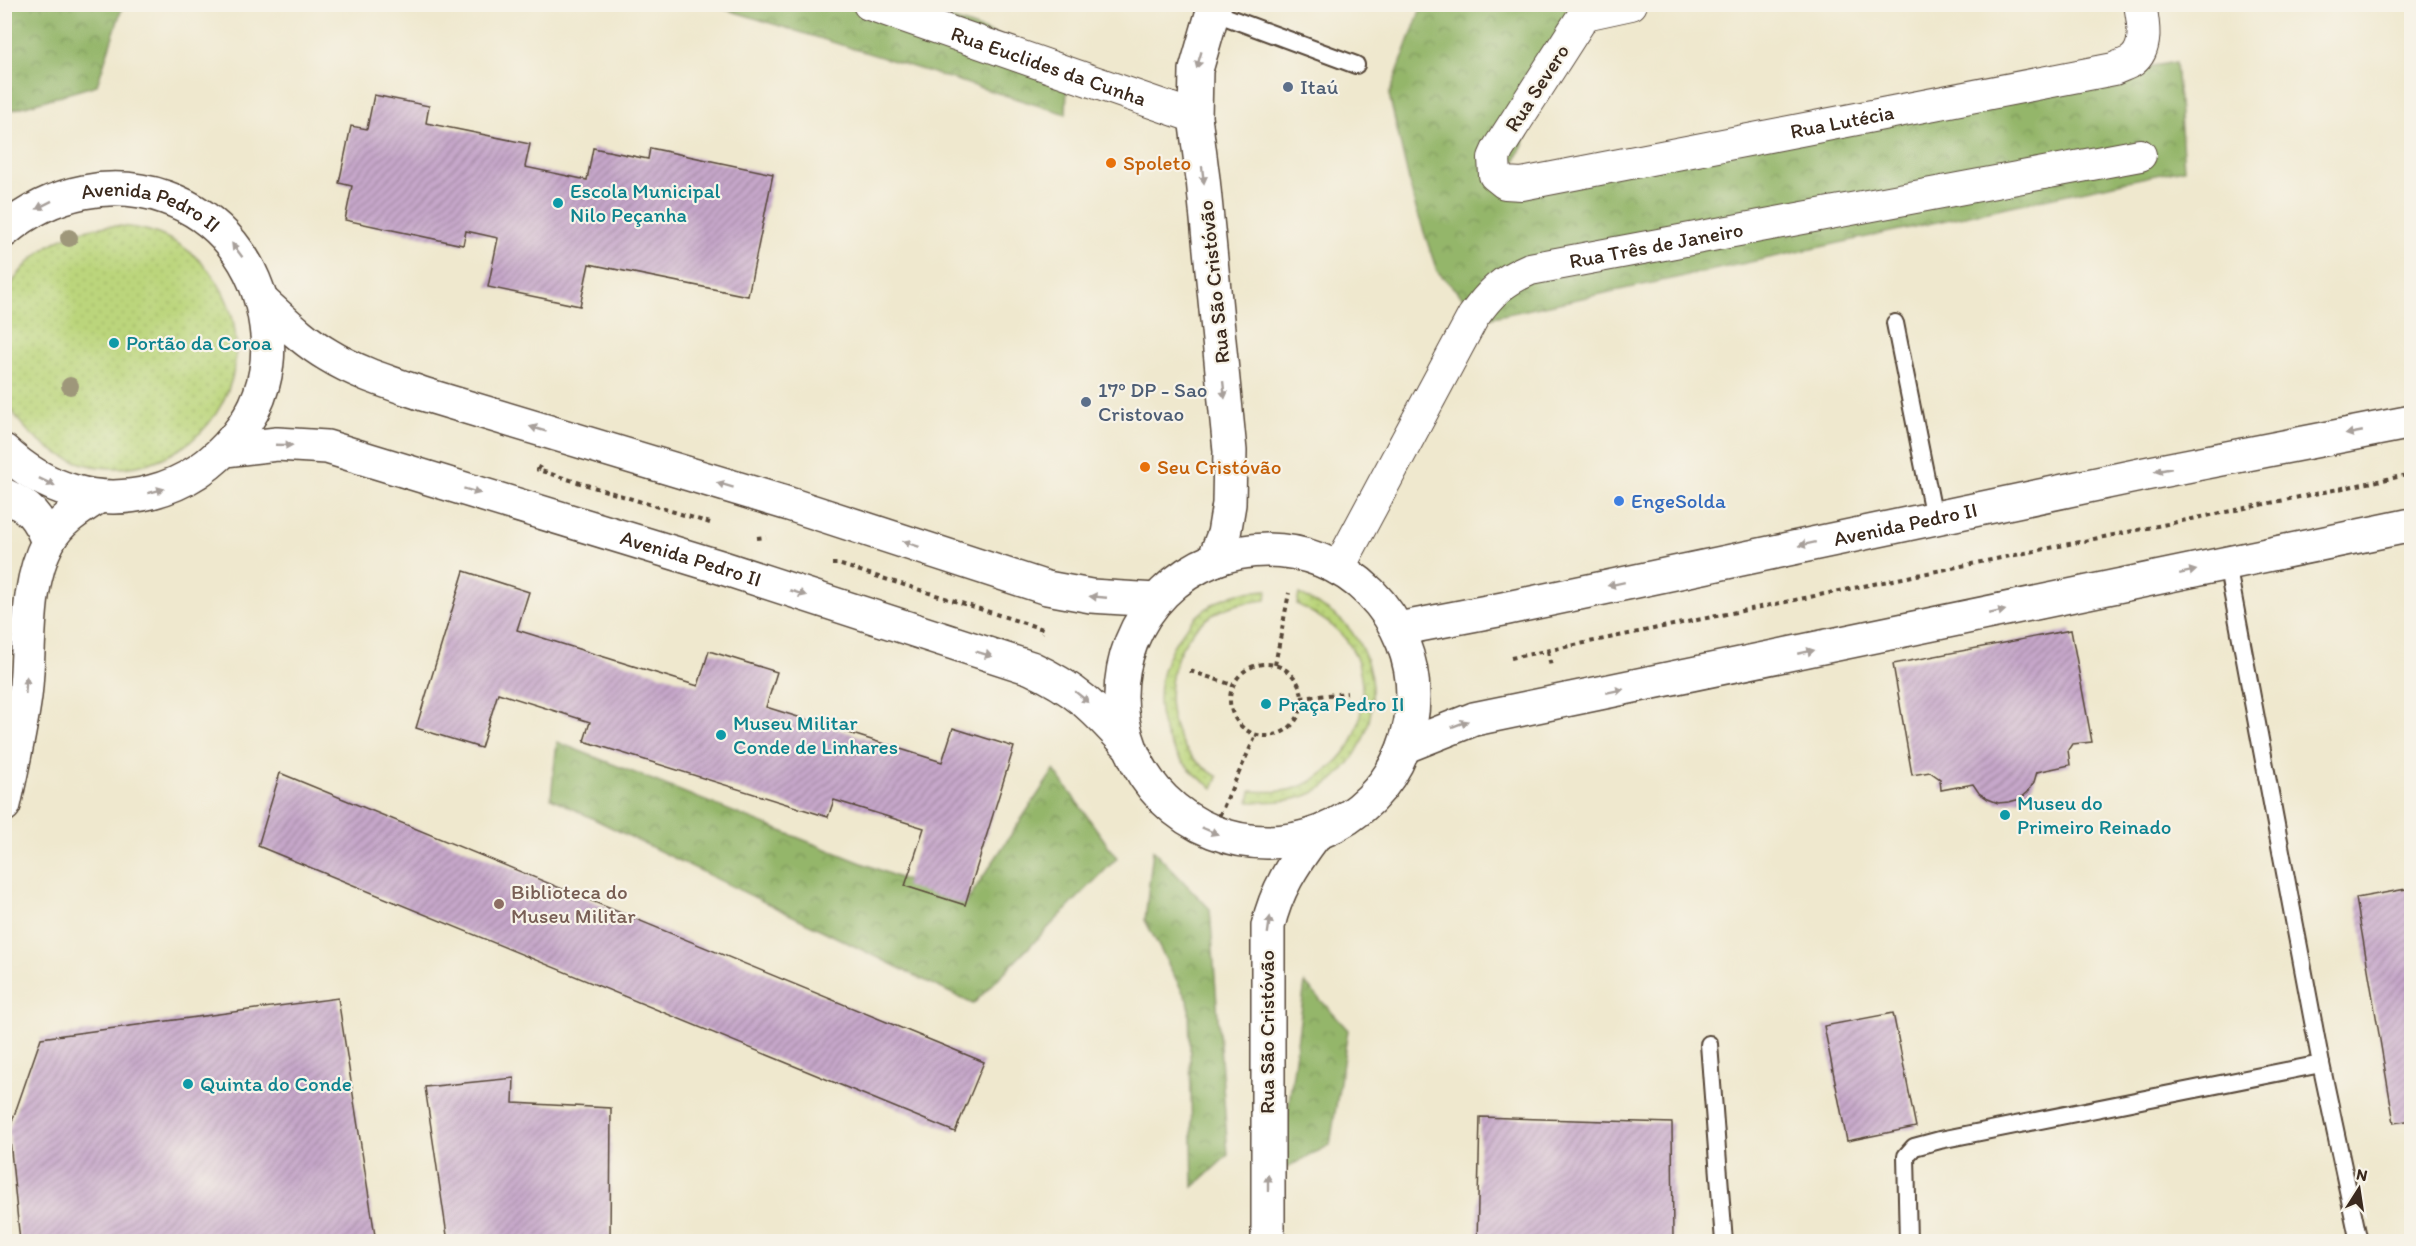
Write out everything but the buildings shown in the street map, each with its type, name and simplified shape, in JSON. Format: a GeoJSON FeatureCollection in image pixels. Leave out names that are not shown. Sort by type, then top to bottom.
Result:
{"type":"FeatureCollection","features":[{"type":"Feature","properties":{"kind":"street","name":"Rua Euclides da Cunha"},"geometry":{"type":"LineString","coordinates":[[869,4],[1195,117]]}},
{"type":"Feature","properties":{"kind":"street"},"geometry":{"type":"LineString","coordinates":[[1588,9],[1631,4]]}},
{"type":"Feature","properties":{"kind":"street","name":"Rua Lutécia"},"geometry":{"type":"LineString","coordinates":[[1495,175],[1505,183],[1522,184],[2114,69],[2133,60],[2142,47],[2144,24],[2140,4]]}},
{"type":"Feature","properties":{"kind":"street","name":"Rua São Cristóvão"},"geometry":{"type":"LineString","coordinates":[[1214,8],[1196,69],[1195,117],[1230,451],[1229,504],[1224,534],[1214,560]]}},
{"type":"Feature","properties":{"kind":"street","name":"Rua Severo"},"geometry":{"type":"LineString","coordinates":[[1495,175],[1494,158],[1498,149],[1588,9]]}},
{"type":"Feature","properties":{"kind":"street","name":"Rua Três de Janeiro"},"geometry":{"type":"LineString","coordinates":[[1338,569],[1473,317],[1489,294],[1510,277],[1530,269],[2140,155]]}},
{"type":"Feature","properties":{"kind":"street","name":"Avenida Pedro II"},"geometry":{"type":"LineString","coordinates":[[4,451],[21,467],[39,479],[58,487],[98,497],[122,497],[165,488],[185,480],[207,467],[244,427],[255,407],[262,387],[269,345],[263,302],[255,278],[241,254],[224,234],[203,217],[171,199],[124,188],[74,192],[34,210],[5,231]]}},
{"type":"Feature","properties":{"kind":"street","name":"Avenida Pedro II"},"geometry":{"type":"LineString","coordinates":[[263,302],[299,334],[329,356],[372,377],[789,504],[1047,588],[1091,596],[1156,600]]}},
{"type":"Feature","properties":{"kind":"street","name":"Avenida Pedro II"},"geometry":{"type":"LineString","coordinates":[[1398,629],[2145,474],[2412,422]]}},
{"type":"Feature","properties":{"kind":"street","name":"Avenida Pedro II"},"geometry":{"type":"LineString","coordinates":[[225,450],[277,444],[327,447],[717,566],[1031,669],[1074,691],[1088,702],[1129,746]]}},
{"type":"Feature","properties":{"kind":"street"},"geometry":{"type":"LineString","coordinates":[[4,495],[32,511],[48,542]]}},
{"type":"Feature","properties":{"kind":"street"},"geometry":{"type":"LineString","coordinates":[[4,805],[25,696],[34,588],[48,542],[66,518],[98,497]]}},
{"type":"Feature","properties":{"kind":"street"},"geometry":{"type":"LineString","coordinates":[[1406,746],[1474,719],[2412,525]]}},
{"type":"Feature","properties":{"kind":"street"},"geometry":{"type":"LineString","coordinates":[[1274,550],[1305,556],[1338,569],[1367,589],[1384,608],[1398,629],[1411,664],[1414,711],[1406,746],[1392,774],[1372,800],[1344,822],[1315,835],[1280,842],[1243,841],[1212,832],[1182,816],[1157,794],[1129,746],[1121,708],[1121,681],[1124,662],[1137,628],[1156,600],[1181,578],[1214,560],[1249,551],[1274,550]]}},
{"type":"Feature","properties":{"kind":"street","name":"Rua São Cristóvão"},"geometry":{"type":"LineString","coordinates":[[1268,1242],[1268,926],[1272,907],[1286,878],[1315,835]]}},
{"type":"Feature","properties":{"kind":"lane"},"geometry":{"type":"LineString","coordinates":[[1214,8],[1356,65]]}},
{"type":"Feature","properties":{"kind":"lane"},"geometry":{"type":"LineString","coordinates":[[1895,323],[1934,518]]}},
{"type":"Feature","properties":{"kind":"lane"},"geometry":{"type":"LineString","coordinates":[[2227,564],[2321,1064],[2359,1242]]}},
{"type":"Feature","properties":{"kind":"lane"},"geometry":{"type":"LineString","coordinates":[[1708,1044],[1724,1242]]}},
{"type":"Feature","properties":{"kind":"lane"},"geometry":{"type":"LineString","coordinates":[[1908,1242],[1906,1156],[1914,1147],[2321,1064]]}},
{"type":"Feature","properties":{"kind":"path"},"geometry":{"type":"LineString","coordinates":[[538,470],[717,526]]}},
{"type":"Feature","properties":{"kind":"path"},"geometry":{"type":"LineString","coordinates":[[1511,658],[2412,474]]}},
{"type":"Feature","properties":{"kind":"path"},"geometry":{"type":"LineString","coordinates":[[747,535],[757,538]]}},
{"type":"Feature","properties":{"kind":"path"},"geometry":{"type":"LineString","coordinates":[[838,564],[1043,629]]}},
{"type":"Feature","properties":{"kind":"path"},"geometry":{"type":"LineString","coordinates":[[1275,665],[1288,593]]}},
{"type":"Feature","properties":{"kind":"path"},"geometry":{"type":"LineString","coordinates":[[1262,664],[1275,665],[1293,677],[1299,687],[1301,709],[1289,728],[1278,734],[1256,735],[1236,720],[1231,709],[1230,697],[1233,685],[1240,674],[1250,668],[1262,664]]}},
{"type":"Feature","properties":{"kind":"path"},"geometry":{"type":"LineString","coordinates":[[1190,671],[1233,685]]}},
{"type":"Feature","properties":{"kind":"path"},"geometry":{"type":"LineString","coordinates":[[1301,698],[1347,693]]}},
{"type":"Feature","properties":{"kind":"path"},"geometry":{"type":"LineString","coordinates":[[1212,832],[1256,735]]}},
{"type":"Feature","properties":{"kind":"green space"},"geometry":{"type":"Polygon","coordinates":[[[5,4],[123,5],[97,85],[5,112],[5,4]]]}},
{"type":"Feature","properties":{"kind":"green space"},"geometry":{"type":"Polygon","coordinates":[[[1470,4],[1585,5],[1506,182],[2176,62],[2184,169],[1484,319],[1437,271],[1414,202],[1389,95],[1420,11],[1470,4]]]}},
{"type":"Feature","properties":{"kind":"green space"},"geometry":{"type":"Polygon","coordinates":[[[712,5],[910,5],[1068,59],[1066,114],[712,5]]]}},
{"type":"Feature","properties":{"kind":"green space"},"geometry":{"type":"Polygon","coordinates":[[[115,226],[139,229],[161,236],[182,247],[200,262],[215,280],[226,301],[233,323],[236,347],[233,371],[226,393],[215,414],[200,432],[182,447],[161,458],[139,465],[115,468],[91,465],[69,458],[48,447],[30,432],[15,414],[4,393],[-3,371],[-6,347],[-3,323],[4,301],[15,280],[30,262],[48,247],[69,236],[91,229],[115,226]]]}},
{"type":"Feature","properties":{"kind":"green space"},"geometry":{"type":"Polygon","coordinates":[[[1267,590],[1266,600],[1227,608],[1199,625],[1187,639],[1173,672],[1170,690],[1175,727],[1189,754],[1218,777],[1213,788],[1182,761],[1163,728],[1159,704],[1161,681],[1167,658],[1179,637],[1194,619],[1213,604],[1235,594],[1267,590]]]}},
{"type":"Feature","properties":{"kind":"green space"},"geometry":{"type":"Polygon","coordinates":[[[1299,594],[1340,619],[1351,631],[1363,652],[1370,674],[1372,698],[1369,721],[1361,743],[1349,762],[1333,780],[1313,793],[1298,798],[1274,802],[1249,802],[1251,791],[1289,790],[1303,786],[1321,775],[1346,751],[1360,718],[1362,689],[1357,660],[1351,646],[1332,626],[1297,604],[1299,594]]]}},
{"type":"Feature","properties":{"kind":"green space"},"geometry":{"type":"Polygon","coordinates":[[[557,742],[965,904],[1054,770],[1117,858],[973,1004],[551,798],[557,742]]]}},
{"type":"Feature","properties":{"kind":"green space"},"geometry":{"type":"Polygon","coordinates":[[[1153,850],[1210,909],[1228,1155],[1193,1187],[1189,1004],[1145,920],[1153,850]]]}},
{"type":"Feature","properties":{"kind":"green space"},"geometry":{"type":"Polygon","coordinates":[[[1305,983],[1348,1030],[1330,1145],[1280,1171],[1305,983]]]}},
{"type":"Feature","properties":{"kind":"place","name":"Itaú"},"geometry":{"type":"Point","coordinates":[1288,87]}},
{"type":"Feature","properties":{"kind":"place","name":"Spoleto"},"geometry":{"type":"Point","coordinates":[1111,163]}},
{"type":"Feature","properties":{"kind":"place","name":"Escola Municipal Nilo Peçanha"},"geometry":{"type":"Point","coordinates":[558,203]}},
{"type":"Feature","properties":{"kind":"place","name":"Portão da Coroa"},"geometry":{"type":"Point","coordinates":[114,343]}},
{"type":"Feature","properties":{"kind":"place","name":"17º DP - Sao Cristovao"},"geometry":{"type":"Point","coordinates":[1086,402]}},
{"type":"Feature","properties":{"kind":"place","name":"Seu Cristóvão"},"geometry":{"type":"Point","coordinates":[1145,467]}},
{"type":"Feature","properties":{"kind":"place","name":"EngeSolda"},"geometry":{"type":"Point","coordinates":[1619,501]}},
{"type":"Feature","properties":{"kind":"place","name":"Praça Pedro II"},"geometry":{"type":"Point","coordinates":[1266,704]}},
{"type":"Feature","properties":{"kind":"place","name":"Museu Militar Conde de Linhares"},"geometry":{"type":"Point","coordinates":[721,735]}},
{"type":"Feature","properties":{"kind":"place","name":"Museu do Primeiro Reinado"},"geometry":{"type":"Point","coordinates":[2005,815]}},
{"type":"Feature","properties":{"kind":"place","name":"Biblioteca do Museu Militar"},"geometry":{"type":"Point","coordinates":[499,904]}},
{"type":"Feature","properties":{"kind":"place","name":"Quinta do Conde"},"geometry":{"type":"Point","coordinates":[188,1084]}}]}
